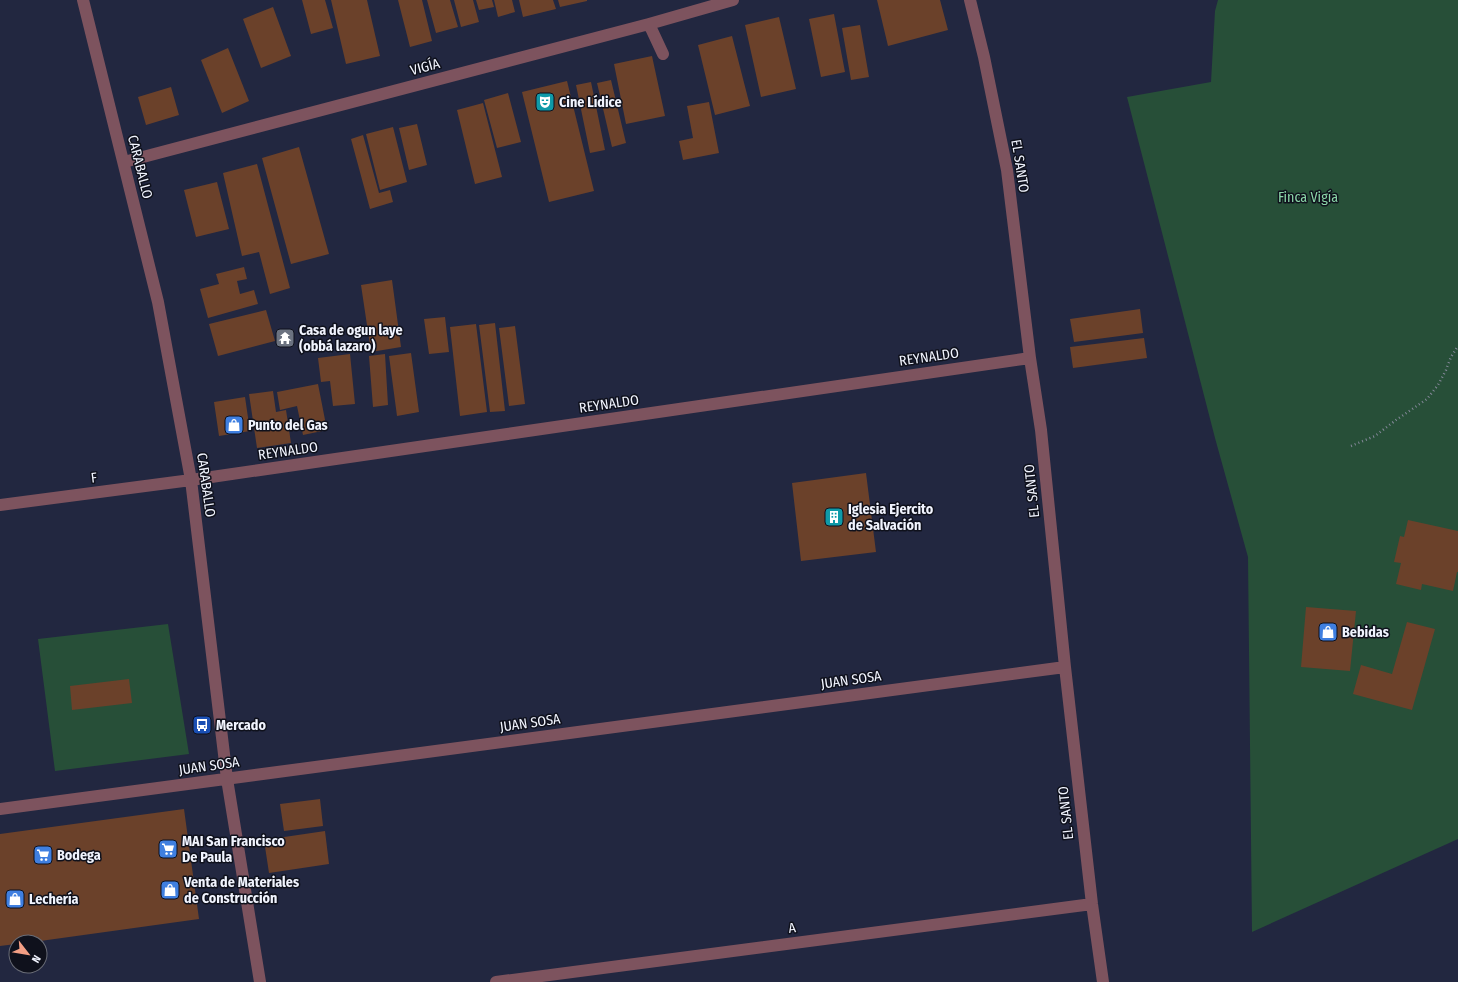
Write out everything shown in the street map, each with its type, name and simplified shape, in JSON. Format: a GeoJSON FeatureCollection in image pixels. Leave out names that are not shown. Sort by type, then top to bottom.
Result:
{"type":"FeatureCollection","features":[{"type":"Feature","properties":{"kind":"street","name":"CARABALLO"},"geometry":{"type":"LineString","coordinates":[[83,0],[158,302],[191,480],[227,779],[260,982]]}},
{"type":"Feature","properties":{"kind":"street","name":"VIGÍA"},"geometry":{"type":"LineString","coordinates":[[124,162],[649,24],[733,0]]}},
{"type":"Feature","properties":{"kind":"street","name":"EL SANTO"},"geometry":{"type":"LineString","coordinates":[[970,0],[984,57],[1007,170],[1030,358],[1041,430],[1065,666],[1092,904],[1103,982]]}},
{"type":"Feature","properties":{"kind":"street"},"geometry":{"type":"LineString","coordinates":[[649,24],[663,54]]}},
{"type":"Feature","properties":{"kind":"street","name":"REYNALDO"},"geometry":{"type":"LineString","coordinates":[[191,480],[1030,358]]}},
{"type":"Feature","properties":{"kind":"street","name":"F"},"geometry":{"type":"LineString","coordinates":[[0,505],[191,480]]}},
{"type":"Feature","properties":{"kind":"street","name":"JUAN SOSA"},"geometry":{"type":"LineString","coordinates":[[0,809],[1065,666]]}},
{"type":"Feature","properties":{"kind":"street","name":"A"},"geometry":{"type":"LineString","coordinates":[[496,982],[1092,904]]}},
{"type":"Feature","properties":{"kind":"path"},"geometry":{"type":"LineString","coordinates":[[1351,446],[1375,436],[1428,399],[1438,385],[1451,357],[1458,346]]}},
{"type":"Feature","properties":{"kind":"green space","name":"Finca Vigía"},"geometry":{"type":"Polygon","coordinates":[[[1218,0],[1458,0],[1458,839],[1252,932],[1248,557],[1215,438],[1127,97],[1211,82],[1215,11],[1218,0]]]}},
{"type":"Feature","properties":{"kind":"green space"},"geometry":{"type":"Polygon","coordinates":[[[168,624],[189,754],[55,771],[38,639],[168,624]]]}},
{"type":"Feature","properties":{"kind":"building"},"geometry":{"type":"Polygon","coordinates":[[[302,0],[325,0],[333,28],[311,34],[302,0]]]}},
{"type":"Feature","properties":{"kind":"building"},"geometry":{"type":"Polygon","coordinates":[[[331,0],[367,0],[380,56],[346,64],[331,0]]]}},
{"type":"Feature","properties":{"kind":"building"},"geometry":{"type":"Polygon","coordinates":[[[398,0],[422,0],[432,41],[410,47],[398,0]]]}},
{"type":"Feature","properties":{"kind":"building"},"geometry":{"type":"Polygon","coordinates":[[[427,0],[450,0],[458,27],[436,33],[427,0]]]}},
{"type":"Feature","properties":{"kind":"building"},"geometry":{"type":"Polygon","coordinates":[[[454,0],[473,0],[479,22],[461,27],[454,0]]]}},
{"type":"Feature","properties":{"kind":"building"},"geometry":{"type":"Polygon","coordinates":[[[476,0],[492,0],[494,7],[479,10],[476,0]]]}},
{"type":"Feature","properties":{"kind":"building"},"geometry":{"type":"Polygon","coordinates":[[[494,0],[512,0],[515,12],[498,17],[494,0]]]}},
{"type":"Feature","properties":{"kind":"building"},"geometry":{"type":"Polygon","coordinates":[[[519,0],[553,0],[556,9],[523,17],[519,0]]]}},
{"type":"Feature","properties":{"kind":"building"},"geometry":{"type":"Polygon","coordinates":[[[558,0],[587,0],[587,1],[560,7],[558,0]]]}},
{"type":"Feature","properties":{"kind":"building"},"geometry":{"type":"Polygon","coordinates":[[[877,0],[940,0],[948,30],[888,46],[877,0]]]}},
{"type":"Feature","properties":{"kind":"building"},"geometry":{"type":"Polygon","coordinates":[[[273,7],[291,56],[261,68],[243,19],[273,7]]]}},
{"type":"Feature","properties":{"kind":"building"},"geometry":{"type":"Polygon","coordinates":[[[834,14],[845,72],[821,77],[809,19],[834,14]]]}},
{"type":"Feature","properties":{"kind":"building"},"geometry":{"type":"Polygon","coordinates":[[[779,17],[796,89],[761,97],[745,25],[779,17]]]}},
{"type":"Feature","properties":{"kind":"building"},"geometry":{"type":"Polygon","coordinates":[[[860,25],[869,77],[851,80],[842,28],[860,25]]]}},
{"type":"Feature","properties":{"kind":"building"},"geometry":{"type":"Polygon","coordinates":[[[732,36],[750,106],[715,115],[698,45],[732,36]]]}},
{"type":"Feature","properties":{"kind":"building"},"geometry":{"type":"Polygon","coordinates":[[[228,48],[249,101],[222,113],[201,60],[228,48]]]}},
{"type":"Feature","properties":{"kind":"building"},"geometry":{"type":"Polygon","coordinates":[[[652,56],[665,116],[626,124],[614,64],[652,56]]]}},
{"type":"Feature","properties":{"kind":"building"},"geometry":{"type":"Polygon","coordinates":[[[611,80],[626,143],[612,147],[597,83],[611,80]]]}},
{"type":"Feature","properties":{"kind":"building","name":"Cine Lídice"},"geometry":{"type":"Polygon","coordinates":[[[567,81],[594,191],[549,202],[522,92],[567,81]]]}},
{"type":"Feature","properties":{"kind":"building"},"geometry":{"type":"Polygon","coordinates":[[[591,82],[605,150],[590,153],[576,85],[591,82]]]}},
{"type":"Feature","properties":{"kind":"building"},"geometry":{"type":"Polygon","coordinates":[[[171,87],[179,115],[146,125],[138,97],[171,87]]]}},
{"type":"Feature","properties":{"kind":"building"},"geometry":{"type":"Polygon","coordinates":[[[508,93],[521,142],[497,148],[484,100],[508,93]]]}},
{"type":"Feature","properties":{"kind":"building"},"geometry":{"type":"Polygon","coordinates":[[[709,102],[719,153],[683,160],[679,141],[693,138],[687,106],[709,102]]]}},
{"type":"Feature","properties":{"kind":"building"},"geometry":{"type":"Polygon","coordinates":[[[483,103],[502,177],[475,184],[457,110],[483,103]]]}},
{"type":"Feature","properties":{"kind":"building"},"geometry":{"type":"Polygon","coordinates":[[[417,124],[427,165],[409,170],[399,128],[417,124]]]}},
{"type":"Feature","properties":{"kind":"building"},"geometry":{"type":"Polygon","coordinates":[[[393,127],[407,182],[380,190],[366,134],[393,127]]]}},
{"type":"Feature","properties":{"kind":"building"},"geometry":{"type":"Polygon","coordinates":[[[363,135],[379,193],[390,190],[393,202],[370,209],[351,139],[363,135]]]}},
{"type":"Feature","properties":{"kind":"building"},"geometry":{"type":"Polygon","coordinates":[[[299,147],[329,254],[291,264],[262,158],[299,147]]]}},
{"type":"Feature","properties":{"kind":"building"},"geometry":{"type":"Polygon","coordinates":[[[257,164],[290,288],[270,294],[259,252],[242,256],[223,173],[257,164]]]}},
{"type":"Feature","properties":{"kind":"building"},"geometry":{"type":"Polygon","coordinates":[[[217,182],[229,229],[196,237],[184,190],[217,182]]]}},
{"type":"Feature","properties":{"kind":"building"},"geometry":{"type":"Polygon","coordinates":[[[244,267],[247,279],[237,281],[240,294],[254,290],[258,304],[208,318],[200,289],[219,284],[216,274],[244,267]]]}},
{"type":"Feature","properties":{"kind":"building"},"geometry":{"type":"Polygon","coordinates":[[[392,280],[401,347],[371,352],[361,285],[392,280]]]}},
{"type":"Feature","properties":{"kind":"building"},"geometry":{"type":"Polygon","coordinates":[[[1140,309],[1143,333],[1074,342],[1070,319],[1140,309]]]}},
{"type":"Feature","properties":{"kind":"building"},"geometry":{"type":"Polygon","coordinates":[[[266,310],[275,341],[218,356],[209,324],[266,310]]]}},
{"type":"Feature","properties":{"kind":"building"},"geometry":{"type":"Polygon","coordinates":[[[445,317],[449,352],[429,354],[424,319],[445,317]]]}},
{"type":"Feature","properties":{"kind":"building"},"geometry":{"type":"Polygon","coordinates":[[[495,323],[505,411],[490,412],[479,325],[495,323]]]}},
{"type":"Feature","properties":{"kind":"building"},"geometry":{"type":"Polygon","coordinates":[[[476,324],[487,412],[460,416],[450,327],[476,324]]]}},
{"type":"Feature","properties":{"kind":"building"},"geometry":{"type":"Polygon","coordinates":[[[515,326],[525,404],[509,406],[499,328],[515,326]]]}},
{"type":"Feature","properties":{"kind":"building"},"geometry":{"type":"Polygon","coordinates":[[[1144,338],[1147,358],[1073,368],[1070,347],[1144,338]]]}},
{"type":"Feature","properties":{"kind":"building"},"geometry":{"type":"Polygon","coordinates":[[[411,353],[419,412],[397,416],[389,356],[411,353]]]}},
{"type":"Feature","properties":{"kind":"building"},"geometry":{"type":"Polygon","coordinates":[[[350,354],[355,404],[333,406],[330,381],[321,382],[318,358],[350,354]]]}},
{"type":"Feature","properties":{"kind":"building"},"geometry":{"type":"Polygon","coordinates":[[[385,354],[388,405],[373,407],[369,356],[385,354]]]}},
{"type":"Feature","properties":{"kind":"building"},"geometry":{"type":"Polygon","coordinates":[[[318,384],[327,430],[303,435],[297,406],[280,410],[277,392],[318,384]]]}},
{"type":"Feature","properties":{"kind":"building"},"geometry":{"type":"Polygon","coordinates":[[[273,391],[276,412],[286,410],[291,443],[257,448],[249,394],[273,391]]]}},
{"type":"Feature","properties":{"kind":"building"},"geometry":{"type":"Polygon","coordinates":[[[245,397],[250,431],[219,436],[214,402],[245,397]]]}},
{"type":"Feature","properties":{"kind":"building","name":"Iglesia Ejercito de Salvación"},"geometry":{"type":"Polygon","coordinates":[[[866,473],[876,552],[801,561],[792,483],[866,473]]]}},
{"type":"Feature","properties":{"kind":"building"},"geometry":{"type":"Polygon","coordinates":[[[1408,520],[1458,531],[1458,572],[1453,591],[1422,584],[1421,590],[1396,584],[1401,563],[1394,562],[1400,536],[1404,537],[1408,520]]]}},
{"type":"Feature","properties":{"kind":"building"},"geometry":{"type":"Polygon","coordinates":[[[1306,607],[1356,611],[1350,671],[1301,667],[1306,607]]]}},
{"type":"Feature","properties":{"kind":"building"},"geometry":{"type":"Polygon","coordinates":[[[1407,622],[1435,629],[1412,710],[1353,694],[1361,665],[1392,674],[1407,622]]]}},
{"type":"Feature","properties":{"kind":"building"},"geometry":{"type":"Polygon","coordinates":[[[129,679],[132,703],[72,710],[70,686],[129,679]]]}},
{"type":"Feature","properties":{"kind":"building"},"geometry":{"type":"Polygon","coordinates":[[[320,799],[323,826],[284,831],[280,804],[320,799]]]}},
{"type":"Feature","properties":{"kind":"building"},"geometry":{"type":"Polygon","coordinates":[[[184,809],[199,919],[48,940],[48,934],[8,934],[8,945],[0,946],[0,834],[184,809]]]}},
{"type":"Feature","properties":{"kind":"building"},"geometry":{"type":"Polygon","coordinates":[[[325,831],[329,864],[269,873],[264,840],[325,831]]]}},
{"type":"Feature","properties":{"kind":"place","name":"Cine Lídice"},"geometry":{"type":"Point","coordinates":[545,102]}},
{"type":"Feature","properties":{"kind":"place","name":"Casa de ogun laye (obbá lazaro)"},"geometry":{"type":"Point","coordinates":[285,338]}},
{"type":"Feature","properties":{"kind":"place","name":"Punto del Gas"},"geometry":{"type":"Point","coordinates":[234,425]}},
{"type":"Feature","properties":{"kind":"place","name":"Iglesia Ejercito de Salvación"},"geometry":{"type":"Point","coordinates":[834,517]}},
{"type":"Feature","properties":{"kind":"place","name":"Bebidas"},"geometry":{"type":"Point","coordinates":[1328,632]}},
{"type":"Feature","properties":{"kind":"place","name":"Mercado"},"geometry":{"type":"Point","coordinates":[202,725]}},
{"type":"Feature","properties":{"kind":"place","name":"MAI San Francisco De Paula"},"geometry":{"type":"Point","coordinates":[168,849]}},
{"type":"Feature","properties":{"kind":"place","name":"Bodega"},"geometry":{"type":"Point","coordinates":[43,855]}},
{"type":"Feature","properties":{"kind":"place","name":"Venta de Materiales de Construcción"},"geometry":{"type":"Point","coordinates":[170,890]}},
{"type":"Feature","properties":{"kind":"place","name":"Lechería"},"geometry":{"type":"Point","coordinates":[15,899]}}]}
